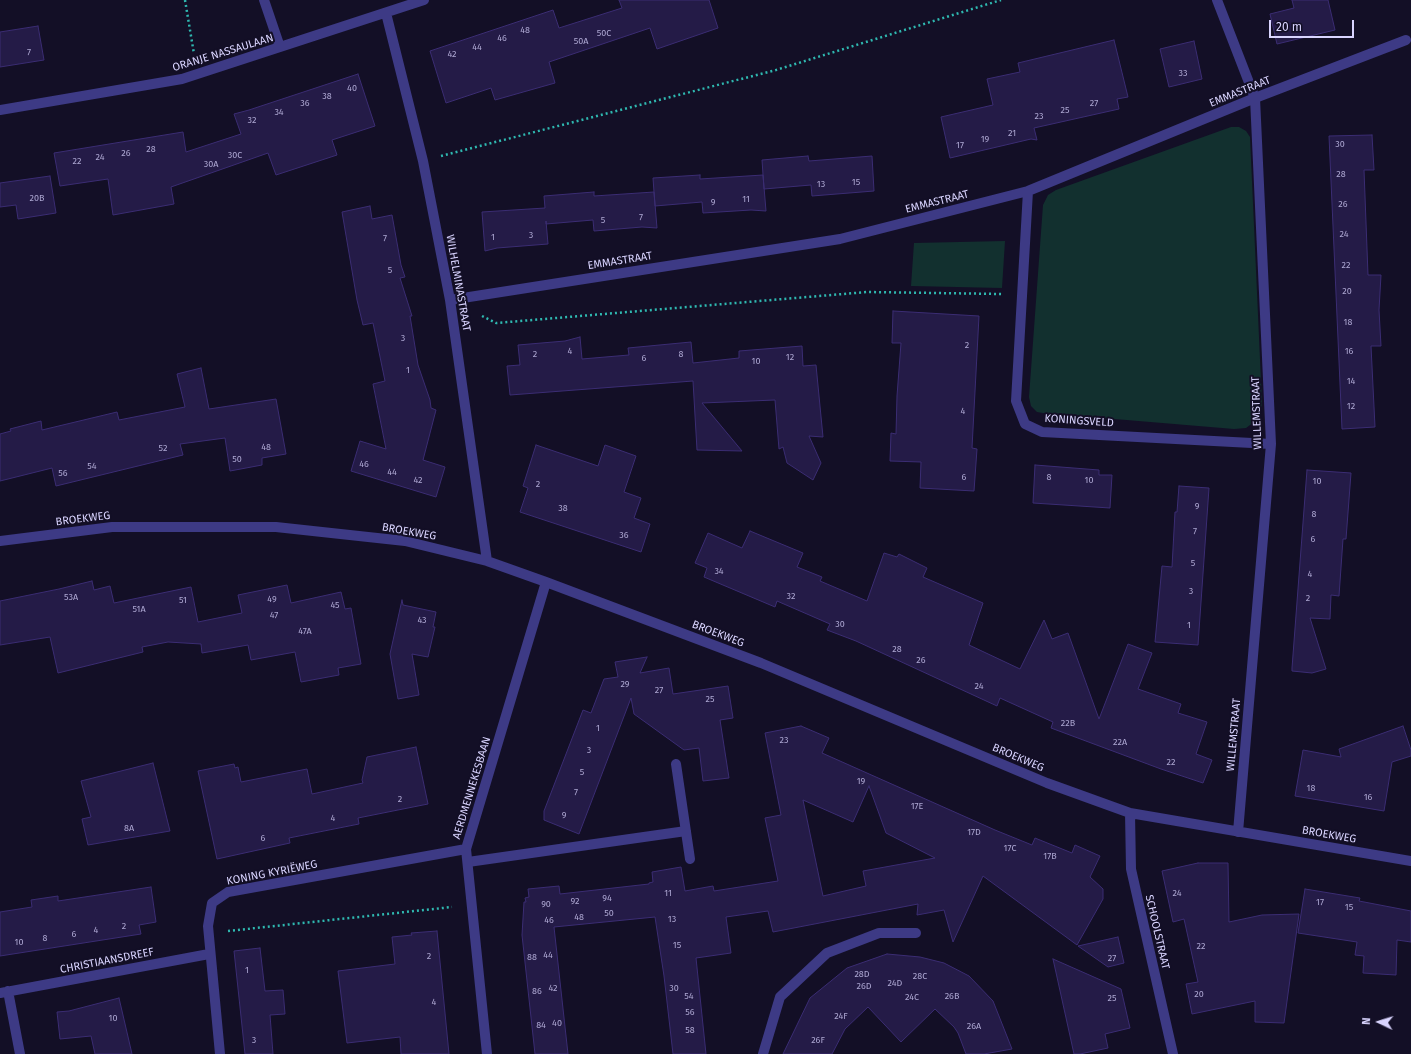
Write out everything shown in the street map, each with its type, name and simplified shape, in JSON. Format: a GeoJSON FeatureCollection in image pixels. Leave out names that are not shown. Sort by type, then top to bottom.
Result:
{"type":"FeatureCollection","features":[{"type":"Feature","properties":{"kind":"street"},"geometry":{"type":"LineString","coordinates":[[264,0],[280,47]]}},
{"type":"Feature","properties":{"kind":"street","name":"ORANJE NASSAULAAN"},"geometry":{"type":"LineString","coordinates":[[0,110],[182,80],[424,0]]}},
{"type":"Feature","properties":{"kind":"street","name":"WILLEMSTRAAT"},"geometry":{"type":"LineString","coordinates":[[1217,0],[1255,98],[1271,444],[1238,832]]}},
{"type":"Feature","properties":{"kind":"street","name":"WILHELMINASTRAAT"},"geometry":{"type":"LineString","coordinates":[[386,13],[422,161],[450,300],[487,561]]}},
{"type":"Feature","properties":{"kind":"street","name":"EMMASTRAAT"},"geometry":{"type":"LineString","coordinates":[[450,300],[840,239],[1028,191],[1255,98],[1406,40]]}},
{"type":"Feature","properties":{"kind":"street","name":"KONINGSVELD"},"geometry":{"type":"LineString","coordinates":[[1028,191],[1016,401],[1025,424],[1042,432],[1271,444]]}},
{"type":"Feature","properties":{"kind":"street","name":"BROEKWEG"},"geometry":{"type":"LineString","coordinates":[[0,541],[112,527],[276,527],[405,541],[487,561],[546,582],[761,663],[1047,783],[1130,813],[1411,861]]}},
{"type":"Feature","properties":{"kind":"street","name":"AERDMENNEKESBAAN"},"geometry":{"type":"LineString","coordinates":[[487,1054],[466,849],[546,582]]}},
{"type":"Feature","properties":{"kind":"street"},"geometry":{"type":"LineString","coordinates":[[676,764],[690,859]]}},
{"type":"Feature","properties":{"kind":"street","name":"SCHOOLSTRAAT"},"geometry":{"type":"LineString","coordinates":[[1130,813],[1131,869],[1174,1054]]}},
{"type":"Feature","properties":{"kind":"street"},"geometry":{"type":"LineString","coordinates":[[468,862],[686,831]]}},
{"type":"Feature","properties":{"kind":"street","name":"KONING KYRIËWEG"},"geometry":{"type":"LineString","coordinates":[[220,1054],[209,954],[208,926],[212,903],[228,892],[466,849]]}},
{"type":"Feature","properties":{"kind":"street"},"geometry":{"type":"LineString","coordinates":[[764,1054],[780,997],[827,953],[879,933],[916,933]]}},
{"type":"Feature","properties":{"kind":"street","name":"CHRISTIAANSDREEF"},"geometry":{"type":"LineString","coordinates":[[20,1054],[4,992],[209,954]]}},
{"type":"Feature","properties":{"kind":"path"},"geometry":{"type":"LineString","coordinates":[[185,0],[198,74]]}},
{"type":"Feature","properties":{"kind":"path"},"geometry":{"type":"LineString","coordinates":[[422,161],[776,70],[1001,0]]}},
{"type":"Feature","properties":{"kind":"path"},"geometry":{"type":"LineString","coordinates":[[450,300],[496,323],[867,292],[1023,295]]}},
{"type":"Feature","properties":{"kind":"path"},"geometry":{"type":"LineString","coordinates":[[208,933],[472,905]]}},
{"type":"Feature","properties":{"kind":"green space"},"geometry":{"type":"Polygon","coordinates":[[[1231,127],[1239,127],[1246,131],[1250,137],[1262,404],[1259,415],[1254,422],[1246,428],[1234,429],[1037,412],[1031,406],[1029,397],[1043,205],[1048,195],[1056,190],[1231,127]]]}},
{"type":"Feature","properties":{"kind":"green space"},"geometry":{"type":"Polygon","coordinates":[[[1005,241],[1002,288],[911,286],[914,243],[1005,241]]]}},
{"type":"Feature","properties":{"kind":"building"},"geometry":{"type":"Polygon","coordinates":[[[619,0],[709,0],[718,28],[657,49],[650,28],[549,62],[555,83],[495,100],[491,88],[446,103],[430,51],[553,10],[559,28],[622,8],[619,0]]]}},
{"type":"Feature","properties":{"kind":"building"},"geometry":{"type":"Polygon","coordinates":[[[1292,0],[1328,0],[1335,30],[1277,44],[1270,14],[1294,8],[1292,0]]]}},
{"type":"Feature","properties":{"kind":"building"},"geometry":{"type":"Polygon","coordinates":[[[38,26],[44,60],[0,67],[0,32],[38,26]]]}},
{"type":"Feature","properties":{"kind":"building"},"geometry":{"type":"Polygon","coordinates":[[[1114,40],[1128,97],[1117,99],[1119,109],[1034,128],[1037,140],[1031,139],[950,158],[941,117],[993,105],[987,79],[1020,72],[1018,63],[1114,40]]]}},
{"type":"Feature","properties":{"kind":"building"},"geometry":{"type":"Polygon","coordinates":[[[1194,41],[1202,79],[1169,87],[1160,49],[1194,41]]]}},
{"type":"Feature","properties":{"kind":"building"},"geometry":{"type":"Polygon","coordinates":[[[358,74],[375,126],[332,140],[337,155],[276,175],[268,153],[171,187],[174,204],[113,215],[108,179],[60,186],[54,153],[183,132],[186,152],[241,134],[234,114],[358,74]]]}},
{"type":"Feature","properties":{"kind":"building"},"geometry":{"type":"Polygon","coordinates":[[[1372,135],[1374,170],[1364,170],[1368,275],[1381,275],[1379,310],[1381,346],[1371,346],[1375,427],[1342,429],[1329,136],[1372,135]]]}},
{"type":"Feature","properties":{"kind":"building"},"geometry":{"type":"Polygon","coordinates":[[[808,156],[809,161],[872,156],[874,191],[812,196],[811,185],[764,189],[762,160],[808,156]]]}},
{"type":"Feature","properties":{"kind":"building"},"geometry":{"type":"Polygon","coordinates":[[[700,175],[700,179],[763,175],[766,211],[751,210],[703,213],[702,202],[655,206],[653,178],[700,175]]]}},
{"type":"Feature","properties":{"kind":"building"},"geometry":{"type":"Polygon","coordinates":[[[50,176],[56,213],[18,219],[16,205],[0,207],[0,183],[50,176]]]}},
{"type":"Feature","properties":{"kind":"building"},"geometry":{"type":"Polygon","coordinates":[[[594,192],[594,196],[654,192],[657,228],[642,227],[594,231],[593,220],[546,224],[548,244],[497,248],[485,251],[482,212],[545,208],[544,196],[594,192]]]}},
{"type":"Feature","properties":{"kind":"building"},"geometry":{"type":"Polygon","coordinates":[[[370,206],[372,219],[392,215],[401,265],[405,277],[400,278],[412,316],[410,316],[418,365],[430,400],[431,408],[436,410],[423,460],[445,467],[436,497],[351,471],[360,441],[386,449],[373,384],[385,381],[373,323],[363,325],[357,300],[342,212],[370,206]]]}},
{"type":"Feature","properties":{"kind":"building"},"geometry":{"type":"Polygon","coordinates":[[[893,311],[979,316],[972,448],[977,449],[974,491],[920,488],[921,462],[890,461],[891,433],[896,434],[901,343],[892,343],[893,311]]]}},
{"type":"Feature","properties":{"kind":"building"},"geometry":{"type":"Polygon","coordinates":[[[580,337],[582,359],[629,355],[628,348],[691,342],[693,363],[739,358],[739,351],[802,346],[803,366],[816,365],[823,437],[809,436],[821,463],[813,480],[787,463],[783,447],[779,449],[775,400],[702,403],[742,451],[697,450],[693,381],[510,395],[507,366],[520,365],[518,345],[565,341],[580,337]]]}},
{"type":"Feature","properties":{"kind":"building"},"geometry":{"type":"Polygon","coordinates":[[[201,368],[209,409],[276,399],[286,454],[262,458],[262,465],[230,471],[225,438],[180,444],[183,455],[56,486],[52,468],[0,481],[0,434],[11,431],[10,429],[41,421],[42,430],[117,412],[119,420],[185,407],[177,374],[201,368]]]}},
{"type":"Feature","properties":{"kind":"building"},"geometry":{"type":"Polygon","coordinates":[[[536,445],[598,466],[605,445],[636,456],[624,492],[641,498],[634,518],[650,524],[641,552],[520,512],[528,488],[523,486],[536,445]]]}},
{"type":"Feature","properties":{"kind":"building"},"geometry":{"type":"Polygon","coordinates":[[[1035,465],[1099,470],[1099,475],[1112,475],[1110,508],[1033,503],[1035,465]]]}},
{"type":"Feature","properties":{"kind":"building"},"geometry":{"type":"Polygon","coordinates":[[[1307,470],[1351,473],[1346,539],[1343,539],[1339,596],[1331,595],[1330,619],[1310,618],[1326,669],[1312,673],[1292,671],[1307,470]]]}},
{"type":"Feature","properties":{"kind":"building"},"geometry":{"type":"Polygon","coordinates":[[[1179,486],[1209,488],[1198,645],[1155,642],[1162,566],[1172,567],[1175,512],[1177,512],[1179,486]]]}},
{"type":"Feature","properties":{"kind":"building"},"geometry":{"type":"Polygon","coordinates":[[[750,531],[803,553],[797,567],[822,577],[820,581],[867,601],[884,553],[897,557],[899,554],[927,568],[923,577],[983,603],[969,645],[1020,669],[1044,620],[1052,639],[1068,633],[1099,719],[1128,644],[1152,653],[1138,689],[1181,704],[1178,713],[1207,722],[1196,754],[1212,760],[1203,783],[1051,728],[1053,722],[1000,698],[997,706],[856,641],[827,630],[830,624],[777,601],[775,607],[704,577],[707,568],[695,563],[708,533],[742,548],[750,531]]]}},
{"type":"Feature","properties":{"kind":"building"},"geometry":{"type":"Polygon","coordinates":[[[92,581],[94,590],[110,586],[114,603],[191,587],[198,622],[242,613],[238,595],[287,585],[291,603],[341,592],[345,609],[351,608],[361,664],[338,668],[339,675],[301,682],[295,652],[251,660],[248,645],[202,653],[201,644],[168,642],[142,647],[143,652],[58,673],[50,637],[0,645],[0,601],[92,581]]]}},
{"type":"Feature","properties":{"kind":"building"},"geometry":{"type":"Polygon","coordinates":[[[402,600],[403,605],[436,612],[433,627],[435,627],[428,657],[412,654],[419,695],[398,699],[390,654],[402,600]]]}},
{"type":"Feature","properties":{"kind":"building"},"geometry":{"type":"Polygon","coordinates":[[[647,657],[640,673],[669,668],[673,694],[728,686],[733,718],[720,720],[729,778],[703,781],[699,748],[684,750],[634,714],[631,698],[579,834],[544,820],[544,811],[583,710],[591,713],[604,679],[618,677],[615,662],[647,657]]]}},
{"type":"Feature","properties":{"kind":"building"},"geometry":{"type":"Polygon","coordinates":[[[801,726],[829,738],[822,753],[995,830],[1032,845],[1035,838],[1072,853],[1075,845],[1100,856],[1090,877],[1103,889],[1103,899],[1077,945],[983,876],[953,942],[944,910],[917,915],[918,904],[773,932],[768,911],[726,917],[731,953],[696,958],[706,1054],[673,1054],[664,976],[655,917],[554,927],[568,1054],[535,1054],[522,935],[524,902],[526,902],[525,898],[529,897],[528,889],[559,886],[560,894],[649,884],[653,882],[652,872],[681,867],[685,891],[713,886],[714,891],[778,881],[765,818],[781,815],[765,733],[801,726]],[[869,786],[853,822],[803,800],[823,896],[866,886],[863,871],[935,858],[886,833],[869,786]]]}},
{"type":"Feature","properties":{"kind":"building"},"geometry":{"type":"Polygon","coordinates":[[[1403,726],[1411,750],[1411,756],[1392,762],[1384,811],[1295,796],[1303,750],[1341,757],[1339,749],[1403,726]]]}},
{"type":"Feature","properties":{"kind":"building"},"geometry":{"type":"Polygon","coordinates":[[[416,747],[428,804],[358,818],[359,824],[289,838],[290,843],[217,859],[198,771],[234,764],[235,768],[238,767],[241,782],[307,769],[312,794],[363,783],[362,780],[367,757],[416,747]]]}},
{"type":"Feature","properties":{"kind":"building"},"geometry":{"type":"Polygon","coordinates":[[[153,763],[170,831],[88,845],[82,819],[91,817],[81,781],[153,763]]]}},
{"type":"Feature","properties":{"kind":"building"},"geometry":{"type":"Polygon","coordinates":[[[1198,863],[1228,863],[1229,922],[1262,915],[1299,914],[1284,1023],[1255,1022],[1255,1001],[1192,1014],[1186,984],[1198,982],[1184,919],[1173,922],[1162,871],[1198,863]]]}},
{"type":"Feature","properties":{"kind":"building"},"geometry":{"type":"Polygon","coordinates":[[[151,887],[156,922],[139,925],[141,934],[0,956],[0,912],[32,907],[31,900],[58,896],[58,901],[151,887]]]}},
{"type":"Feature","properties":{"kind":"building"},"geometry":{"type":"Polygon","coordinates":[[[1305,889],[1360,898],[1359,901],[1411,911],[1411,942],[1397,940],[1396,975],[1363,973],[1364,956],[1355,955],[1357,942],[1298,933],[1305,889]]]}},
{"type":"Feature","properties":{"kind":"building"},"geometry":{"type":"Polygon","coordinates":[[[437,931],[449,1054],[401,1054],[400,1037],[347,1043],[338,971],[395,964],[392,937],[412,935],[411,933],[437,931]]]}},
{"type":"Feature","properties":{"kind":"building"},"geometry":{"type":"Polygon","coordinates":[[[1118,937],[1124,963],[1108,967],[1078,946],[1118,937]]]}},
{"type":"Feature","properties":{"kind":"building"},"geometry":{"type":"Polygon","coordinates":[[[260,948],[265,991],[283,990],[285,1014],[270,1015],[273,1054],[245,1054],[234,951],[260,948]]]}},
{"type":"Feature","properties":{"kind":"building"},"geometry":{"type":"Polygon","coordinates":[[[887,954],[920,957],[944,963],[969,976],[993,1001],[1012,1049],[984,1054],[966,1054],[958,1033],[954,1027],[935,1009],[901,1042],[868,1007],[845,1029],[832,1054],[783,1054],[810,998],[847,968],[887,954]]]}},
{"type":"Feature","properties":{"kind":"building"},"geometry":{"type":"Polygon","coordinates":[[[1053,959],[1121,989],[1130,1028],[1105,1034],[1108,1048],[1074,1054],[1053,959]]]}},
{"type":"Feature","properties":{"kind":"building"},"geometry":{"type":"Polygon","coordinates":[[[119,998],[132,1054],[95,1054],[91,1036],[60,1039],[57,1012],[69,1011],[119,998]]]}}]}
